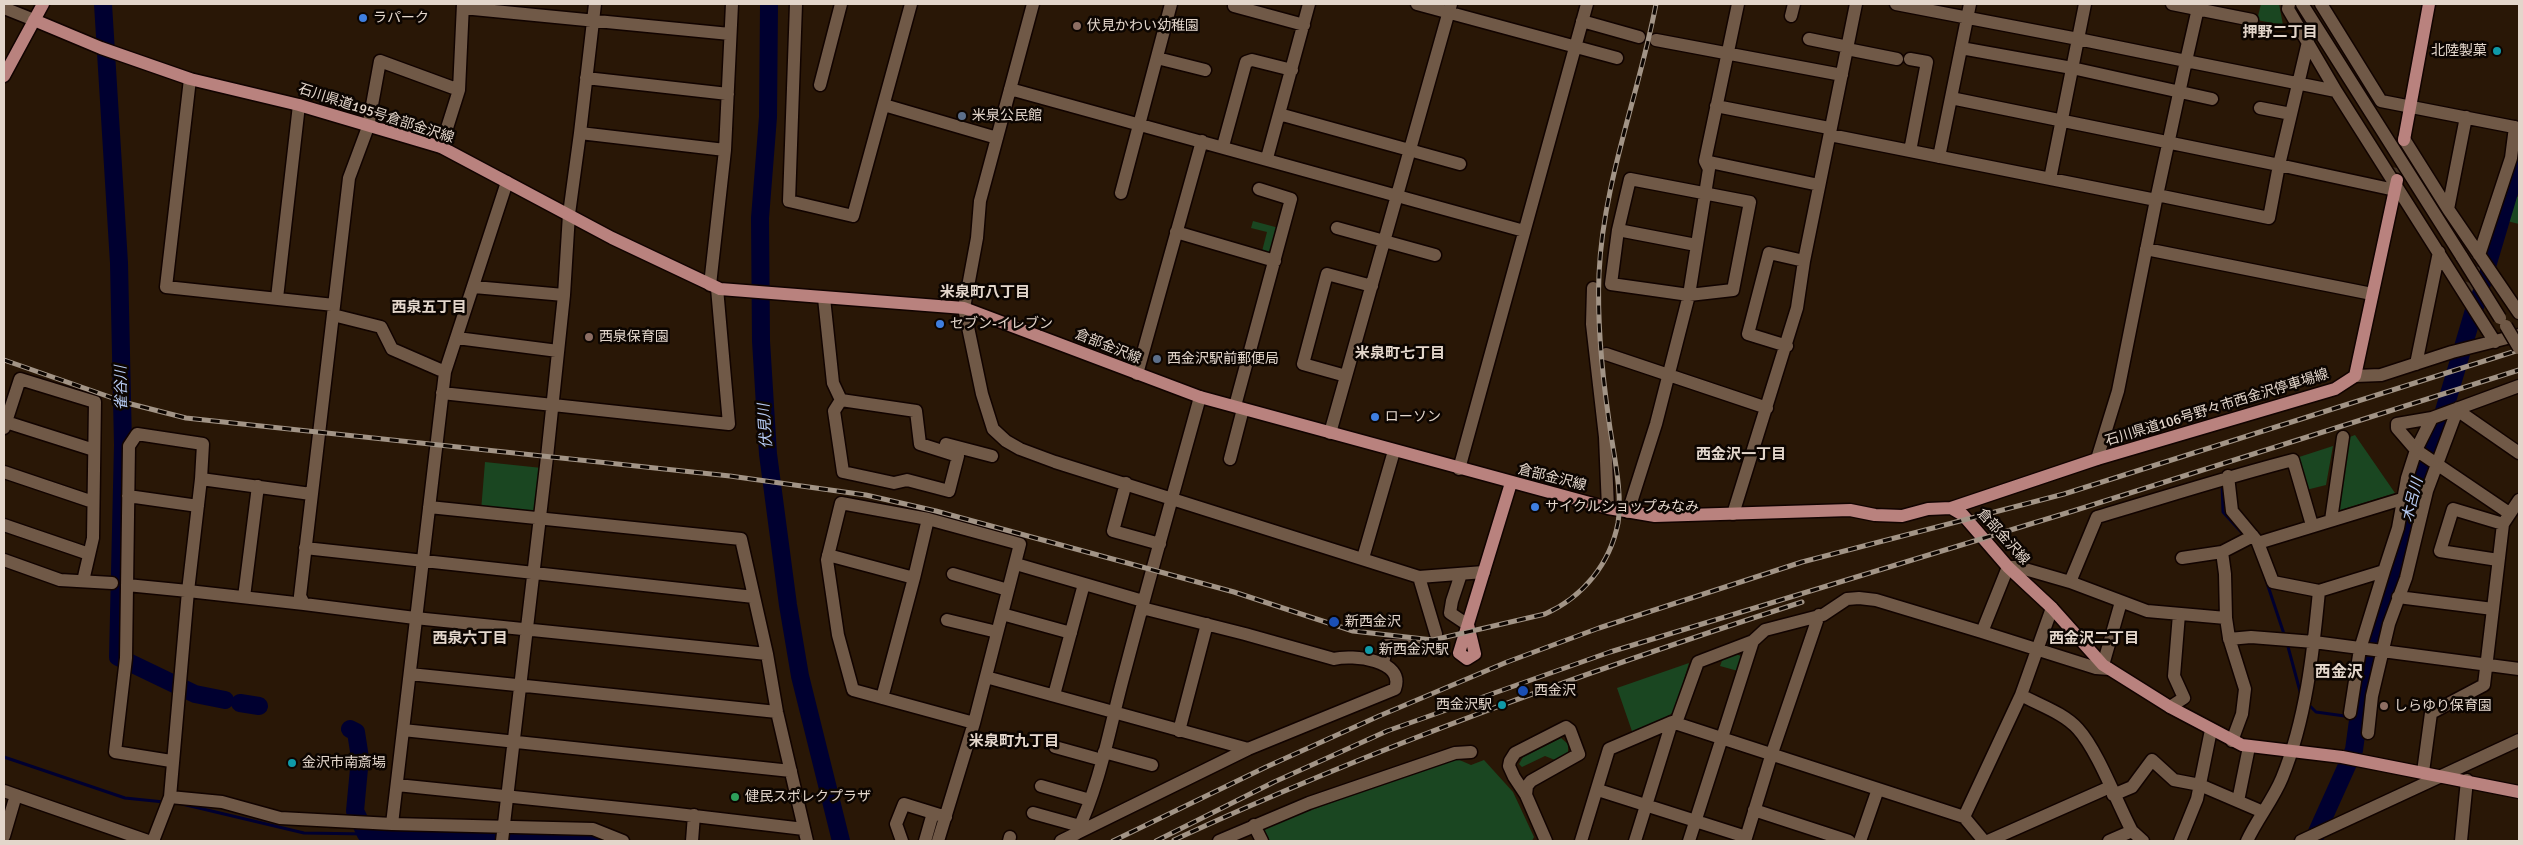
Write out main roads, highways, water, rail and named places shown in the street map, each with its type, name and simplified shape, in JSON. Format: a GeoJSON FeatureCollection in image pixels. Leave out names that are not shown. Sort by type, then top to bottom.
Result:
{"type":"FeatureCollection","features":[{"type":"Feature","properties":{"kind":"main road"},"geometry":{"type":"LineString","coordinates":[[4,76],[43,4]]}},
{"type":"Feature","properties":{"kind":"main road"},"geometry":{"type":"LineString","coordinates":[[2404,139],[2429,4]]}},
{"type":"Feature","properties":{"kind":"main road","name":"石川県道195号倉部金沢線"},"geometry":{"type":"LineString","coordinates":[[34,20],[101,48],[190,79],[299,105],[368,127],[441,147],[612,238],[716,287]]}},
{"type":"Feature","properties":{"kind":"main road","name":"石川県道106号野々市西金沢停車場線"},"geometry":{"type":"LineString","coordinates":[[1951,508],[2098,459],[2335,389],[2355,376],[2396,185]]}},
{"type":"Feature","properties":{"kind":"main road","name":"倉部金沢線"},"geometry":{"type":"LineString","coordinates":[[716,287],[824,298],[964,308],[1200,397],[1511,484],[1628,512],[1655,516],[1850,510],[1875,516],[1902,516],[1928,509],[1951,508],[1963,515],[2008,567],[2052,608],[2106,667],[2170,708],[2232,741],[2249,748],[2292,750],[2342,757],[2467,780],[2519,792]]}},
{"type":"Feature","properties":{"kind":"main road"},"geometry":{"type":"LineString","coordinates":[[1468,625],[1511,484]]}},
{"type":"Feature","properties":{"kind":"waterway","name":"雀谷川"},"geometry":{"type":"LineString","coordinates":[[103,4],[119,263],[123,445],[118,657],[195,694],[225,700]]}},
{"type":"Feature","properties":{"kind":"waterway","name":"伏見川"},"geometry":{"type":"LineString","coordinates":[[769,4],[768,117],[760,218],[761,341],[768,454],[788,605],[800,676],[841,841]]}},
{"type":"Feature","properties":{"kind":"waterway","name":"木呂川"},"geometry":{"type":"LineString","coordinates":[[2313,841],[2354,750],[2362,691],[2376,629],[2395,575],[2420,472],[2438,431],[2519,159]]}},
{"type":"Feature","properties":{"kind":"waterway"},"geometry":{"type":"LineString","coordinates":[[2222,483],[2223,512],[2243,534]]}},
{"type":"Feature","properties":{"kind":"waterway"},"geometry":{"type":"LineString","coordinates":[[2264,574],[2285,637]]}},
{"type":"Feature","properties":{"kind":"waterway"},"geometry":{"type":"LineString","coordinates":[[2287,643],[2301,695]]}},
{"type":"Feature","properties":{"kind":"waterway","name":"雀谷川"},"geometry":{"type":"LineString","coordinates":[[240,703],[259,706]]}},
{"type":"Feature","properties":{"kind":"waterway"},"geometry":{"type":"LineString","coordinates":[[2308,704],[2316,712],[2359,718]]}},
{"type":"Feature","properties":{"kind":"waterway","name":"雀谷川"},"geometry":{"type":"LineString","coordinates":[[350,729],[356,732],[360,758],[355,811],[366,834],[381,831],[422,837],[582,838],[591,841]]}},
{"type":"Feature","properties":{"kind":"waterway"},"geometry":{"type":"LineString","coordinates":[[4,757],[125,798],[164,802]]}},
{"type":"Feature","properties":{"kind":"waterway"},"geometry":{"type":"LineString","coordinates":[[182,804],[304,833],[366,834]]}},
{"type":"Feature","properties":{"kind":"tunnel"},"geometry":{"type":"LineString","coordinates":[[2397,180],[2404,140]]}},
{"type":"Feature","properties":{"kind":"tunnel"},"geometry":{"type":"LineString","coordinates":[[2465,294],[2479,255]]}},
{"type":"Feature","properties":{"kind":"railway"},"geometry":{"type":"LineString","coordinates":[[4,360],[127,403],[186,418],[730,476],[866,495],[936,511],[1234,592],[1353,631],[1433,640],[1545,614],[1559,607],[1583,589],[1593,578],[1609,552],[1614,538],[1618,523],[1619,499],[1602,366],[1599,329],[1599,274],[1602,240],[1614,172],[1656,4]]}},
{"type":"Feature","properties":{"kind":"railway"},"geometry":{"type":"LineString","coordinates":[[1113,841],[1266,767],[1379,716],[1507,662],[1599,628],[1802,562],[2064,494],[2519,350]]}},
{"type":"Feature","properties":{"kind":"railway"},"geometry":{"type":"LineString","coordinates":[[1156,841],[1274,782],[1387,731],[1610,652],[2073,511],[2519,370]]}},
{"type":"Feature","properties":{"kind":"railway"},"geometry":{"type":"LineString","coordinates":[[1174,840],[1328,773],[1484,712],[1643,655],[1802,602]]}},
{"type":"Feature","properties":{"kind":"place","name":"ラパーク"},"geometry":{"type":"Point","coordinates":[363,18]}},
{"type":"Feature","properties":{"kind":"place","name":"伏見かわい幼稚園"},"geometry":{"type":"Point","coordinates":[1077,26]}},
{"type":"Feature","properties":{"kind":"place","name":"北陸製菓"},"geometry":{"type":"Point","coordinates":[2497,51]}},
{"type":"Feature","properties":{"kind":"place","name":"米泉公民館"},"geometry":{"type":"Point","coordinates":[962,116]}},
{"type":"Feature","properties":{"kind":"place","name":"セブン-イレブン"},"geometry":{"type":"Point","coordinates":[940,324]}},
{"type":"Feature","properties":{"kind":"place","name":"西泉保育園"},"geometry":{"type":"Point","coordinates":[589,337]}},
{"type":"Feature","properties":{"kind":"place","name":"西金沢駅前郵便局"},"geometry":{"type":"Point","coordinates":[1157,359]}},
{"type":"Feature","properties":{"kind":"place","name":"ローソン"},"geometry":{"type":"Point","coordinates":[1375,417]}},
{"type":"Feature","properties":{"kind":"place","name":"サイクルショップみなみ"},"geometry":{"type":"Point","coordinates":[1535,507]}},
{"type":"Feature","properties":{"kind":"place","name":"新西金沢"},"geometry":{"type":"Point","coordinates":[1334,622]}},
{"type":"Feature","properties":{"kind":"place","name":"新西金沢駅"},"geometry":{"type":"Point","coordinates":[1369,650]}},
{"type":"Feature","properties":{"kind":"place","name":"西金沢"},"geometry":{"type":"Point","coordinates":[1523,691]}},
{"type":"Feature","properties":{"kind":"place","name":"西金沢駅"},"geometry":{"type":"Point","coordinates":[1502,705]}},
{"type":"Feature","properties":{"kind":"place","name":"しらゆり保育園"},"geometry":{"type":"Point","coordinates":[2384,706]}},
{"type":"Feature","properties":{"kind":"place","name":"金沢市南斎場"},"geometry":{"type":"Point","coordinates":[292,763]}},
{"type":"Feature","properties":{"kind":"place","name":"健民スポレクプラザ"},"geometry":{"type":"Point","coordinates":[735,797]}},
{"type":"Feature","properties":{"kind":"district","name":"押野二丁目"},"geometry":{"type":"Point","coordinates":[2280,33]}},
{"type":"Feature","properties":{"kind":"district","name":"米泉町八丁目"},"geometry":{"type":"Point","coordinates":[985,293]}},
{"type":"Feature","properties":{"kind":"district","name":"西泉五丁目"},"geometry":{"type":"Point","coordinates":[429,308]}},
{"type":"Feature","properties":{"kind":"district","name":"米泉町七丁目"},"geometry":{"type":"Point","coordinates":[1400,354]}},
{"type":"Feature","properties":{"kind":"district","name":"西金沢一丁目"},"geometry":{"type":"Point","coordinates":[1741,455]}},
{"type":"Feature","properties":{"kind":"district","name":"西泉六丁目"},"geometry":{"type":"Point","coordinates":[470,639]}},
{"type":"Feature","properties":{"kind":"district","name":"西金沢二丁目"},"geometry":{"type":"Point","coordinates":[2094,639]}},
{"type":"Feature","properties":{"kind":"district","name":"西金沢"},"geometry":{"type":"Point","coordinates":[2339,673]}},
{"type":"Feature","properties":{"kind":"district","name":"米泉町九丁目"},"geometry":{"type":"Point","coordinates":[1014,742]}}]}
